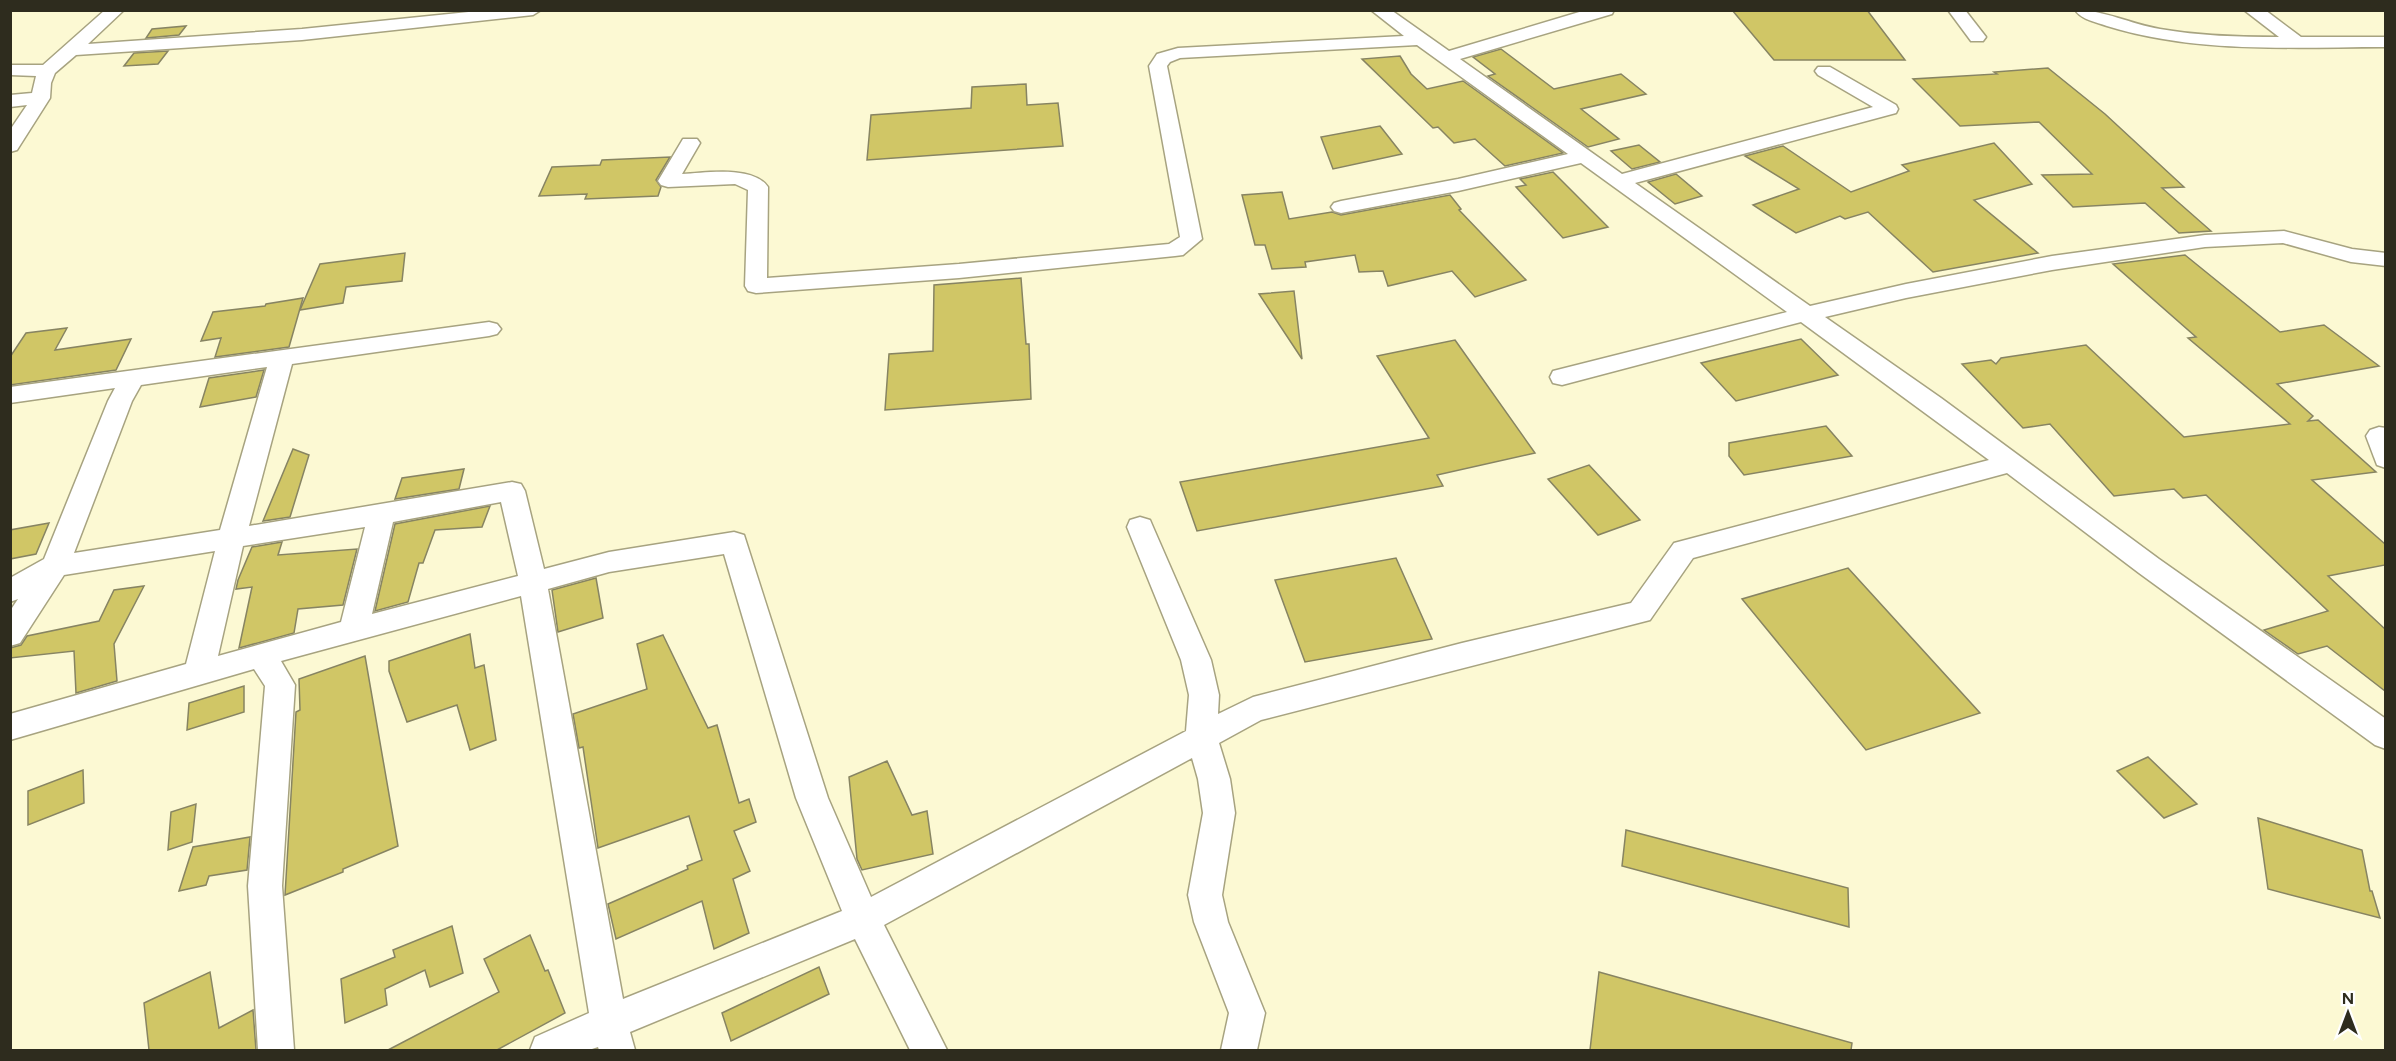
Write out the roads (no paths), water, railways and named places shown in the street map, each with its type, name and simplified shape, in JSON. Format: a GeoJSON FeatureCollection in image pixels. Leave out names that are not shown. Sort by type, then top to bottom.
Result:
{"type":"FeatureCollection","features":[{"type":"Feature","properties":{"kind":"street"},"geometry":{"type":"LineString","coordinates":[[10,146],[41,98],[42,83],[47,71],[116,10]]}},
{"type":"Feature","properties":{"kind":"street"},"geometry":{"type":"LineString","coordinates":[[70,50],[179,44],[404,26],[533,10]]}},
{"type":"Feature","properties":{"kind":"street"},"geometry":{"type":"LineString","coordinates":[[1379,10],[2012,463],[2385,736]]}},
{"type":"Feature","properties":{"kind":"street"},"geometry":{"type":"LineString","coordinates":[[1446,58],[1606,10]]}},
{"type":"Feature","properties":{"kind":"street"},"geometry":{"type":"LineString","coordinates":[[1956,10],[1977,37]]}},
{"type":"Feature","properties":{"kind":"street"},"geometry":{"type":"LineString","coordinates":[[2083,10],[2141,31],[2222,42],[2385,42]]}},
{"type":"Feature","properties":{"kind":"street"},"geometry":{"type":"LineString","coordinates":[[2252,10],[2297,42]]}},
{"type":"Feature","properties":{"kind":"street"},"geometry":{"type":"LineString","coordinates":[[690,143],[668,182],[738,178],[758,187],[756,286],[959,271],[1175,250],[1191,239],[1158,66],[1163,58],[1178,53],[1420,40]]}},
{"type":"Feature","properties":{"kind":"street"},"geometry":{"type":"LineString","coordinates":[[10,70],[47,71]]}},
{"type":"Feature","properties":{"kind":"street"},"geometry":{"type":"LineString","coordinates":[[1618,181],[1889,109],[1824,71]]}},
{"type":"Feature","properties":{"kind":"street"},"geometry":{"type":"LineString","coordinates":[[10,101],[41,98]]}},
{"type":"Feature","properties":{"kind":"street"},"geometry":{"type":"LineString","coordinates":[[1341,207],[1583,157]]}},
{"type":"Feature","properties":{"kind":"street"},"geometry":{"type":"LineString","coordinates":[[1562,377],[1805,314],[1906,291],[2052,263],[2205,242],[2284,237],[2351,255],[2385,260]]}},
{"type":"Feature","properties":{"kind":"street"},"geometry":{"type":"LineString","coordinates":[[10,395],[489,329]]}},
{"type":"Feature","properties":{"kind":"street"},"geometry":{"type":"LineString","coordinates":[[199,672],[232,537],[282,356]]}},
{"type":"Feature","properties":{"kind":"street"},"geometry":{"type":"LineString","coordinates":[[10,634],[55,566],[120,401],[133,378]]}},
{"type":"Feature","properties":{"kind":"street"},"geometry":{"type":"LineString","coordinates":[[2385,437],[2379,436],[2385,459]]}},
{"type":"Feature","properties":{"kind":"street"},"geometry":{"type":"LineString","coordinates":[[548,1050],[613,1036],[863,918],[1253,710],[1462,655],[1640,612],[1684,550],[2012,463]]}},
{"type":"Feature","properties":{"kind":"street"},"geometry":{"type":"LineString","coordinates":[[10,591],[55,566],[232,537],[381,516],[512,491],[533,582],[613,1036]]}},
{"type":"Feature","properties":{"kind":"street"},"geometry":{"type":"LineString","coordinates":[[354,630],[381,516]]}},
{"type":"Feature","properties":{"kind":"street"},"geometry":{"type":"LineString","coordinates":[[1140,527],[1196,660],[1204,695],[1201,737],[1214,779],[1219,813],[1205,895],[1211,922],[1247,1013],[1239,1050]]}},
{"type":"Feature","properties":{"kind":"street"},"geometry":{"type":"LineString","coordinates":[[10,727],[199,672],[609,562],[734,542],[812,798],[863,918],[928,1050]]}},
{"type":"Feature","properties":{"kind":"street"},"geometry":{"type":"LineString","coordinates":[[261,655],[280,685],[265,886],[276,1050]]}}]}
